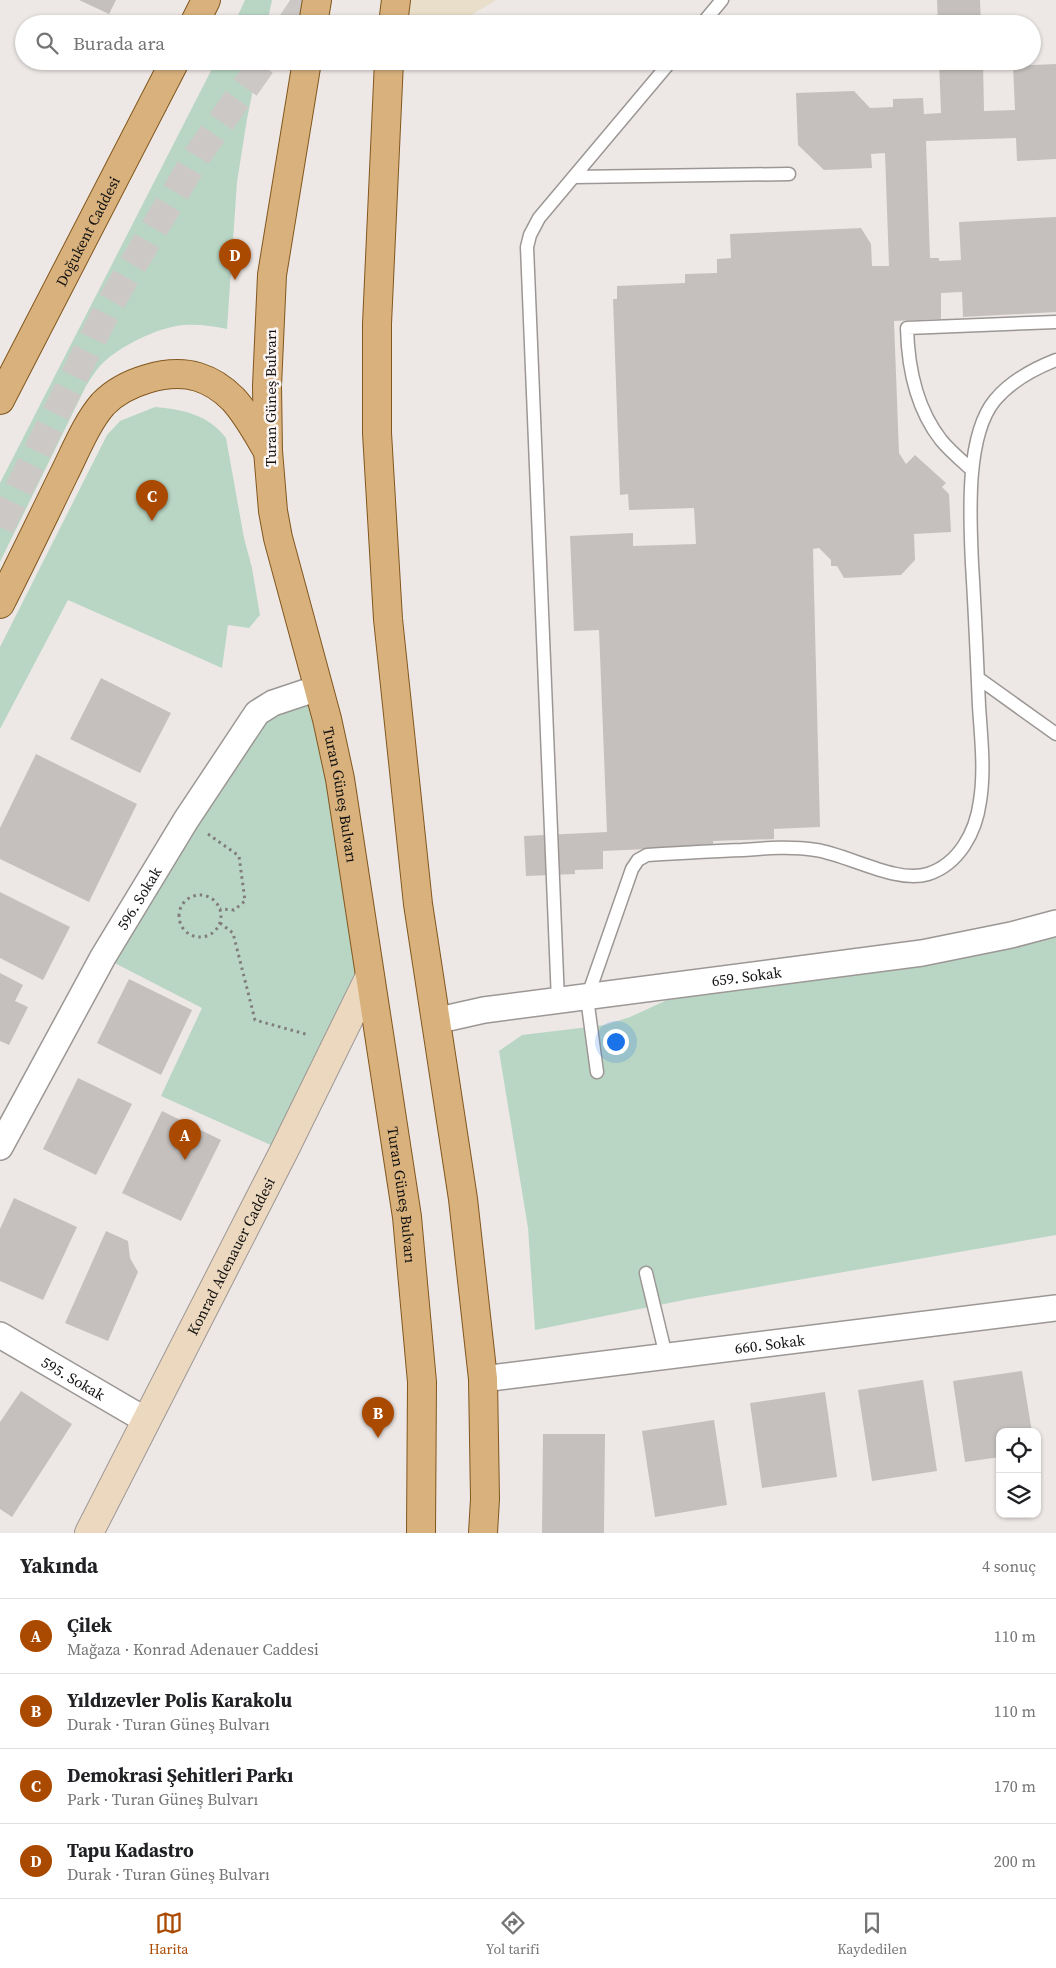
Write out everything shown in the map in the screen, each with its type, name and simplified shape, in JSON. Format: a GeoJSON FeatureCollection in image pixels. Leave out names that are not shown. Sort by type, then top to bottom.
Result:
{"type":"FeatureCollection","features":[{"type":"Feature","properties":{"kind":"main road"},"geometry":{"type":"LineString","coordinates":[[198,15],[206,0]]}},
{"type":"Feature","properties":{"kind":"main road"},"geometry":{"type":"LineString","coordinates":[[314,15],[317,0]]}},
{"type":"Feature","properties":{"kind":"main road"},"geometry":{"type":"LineString","coordinates":[[395,15],[396,0]]}},
{"type":"Feature","properties":{"kind":"main road","name":"Doğukent Caddesi"},"geometry":{"type":"LineString","coordinates":[[0,400],[169,70]]}},
{"type":"Feature","properties":{"kind":"main road","name":"Turan Güneş Bulvarı"},"geometry":{"type":"LineString","coordinates":[[306,70],[272,275],[267,386],[268,451],[274,520],[327,719],[340,779],[407,1217],[422,1382],[421,1533]]}},
{"type":"Feature","properties":{"kind":"main road"},"geometry":{"type":"LineString","coordinates":[[389,70],[377,324],[377,433],[388,619],[418,904],[464,1199],[483,1379],[485,1499],[483,1533]]}},
{"type":"Feature","properties":{"kind":"main road"},"geometry":{"type":"LineString","coordinates":[[0,604],[84,434],[103,404],[125,387],[150,377],[172,375],[196,376],[213,383],[233,399],[245,414],[268,451]]}},
{"type":"Feature","properties":{"kind":"main road","name":"Konrad Adenauer Caddesi"},"geometry":{"type":"LineString","coordinates":[[89,1533],[338,1043],[369,978]]}},
{"type":"Feature","properties":{"kind":"street","name":"596. Sokak"},"geometry":{"type":"LineString","coordinates":[[0,1147],[102,957],[186,820],[257,713],[273,703],[318,688]]}},
{"type":"Feature","properties":{"kind":"street","name":"659. Sokak"},"geometry":{"type":"LineString","coordinates":[[435,1021],[484,1010],[922,953],[1011,935],[1056,923]]}},
{"type":"Feature","properties":{"kind":"street","name":"660. Sokak"},"geometry":{"type":"LineString","coordinates":[[483,1379],[1056,1308]]}},
{"type":"Feature","properties":{"kind":"street","name":"595. Sokak"},"geometry":{"type":"LineString","coordinates":[[0,1335],[147,1421]]}},
{"type":"Feature","properties":{"kind":"lane"},"geometry":{"type":"LineString","coordinates":[[710,15],[722,0]]}},
{"type":"Feature","properties":{"kind":"lane"},"geometry":{"type":"LineString","coordinates":[[558,1001],[527,247],[530,235],[539,218],[663,70]]}},
{"type":"Feature","properties":{"kind":"lane"},"geometry":{"type":"LineString","coordinates":[[574,177],[789,174]]}},
{"type":"Feature","properties":{"kind":"lane"},"geometry":{"type":"LineString","coordinates":[[972,470],[942,442],[926,417],[914,384],[907,350],[907,328],[1056,322]]}},
{"type":"Feature","properties":{"kind":"lane"},"geometry":{"type":"LineString","coordinates":[[597,1072],[587,998],[632,869],[638,860],[648,855],[789,847],[817,850],[894,874],[915,878],[930,874],[944,867],[960,852],[973,829],[980,801],[982,759],[970,518],[972,470],[983,423],[994,401],[1035,368],[1056,360]]}},
{"type":"Feature","properties":{"kind":"lane"},"geometry":{"type":"LineString","coordinates":[[978,678],[1056,734]]}},
{"type":"Feature","properties":{"kind":"lane"},"geometry":{"type":"LineString","coordinates":[[646,1273],[666,1356]]}},
{"type":"Feature","properties":{"kind":"path"},"geometry":{"type":"LineString","coordinates":[[186,820],[239,856],[244,901],[234,910],[220,909]]}},
{"type":"Feature","properties":{"kind":"path"},"geometry":{"type":"LineString","coordinates":[[197,895],[211,898],[220,909],[220,923],[212,934],[198,937],[182,927],[179,914],[184,902],[197,895]]}},
{"type":"Feature","properties":{"kind":"path"},"geometry":{"type":"LineString","coordinates":[[220,923],[233,933],[255,1020],[338,1043]]}},
{"type":"Feature","properties":{"kind":"shaded area"},"geometry":{"type":"Polygon","coordinates":[[[396,0],[496,0],[472,15],[395,15],[396,0]]]}},
{"type":"Feature","properties":{"kind":"green space"},"geometry":{"type":"Polygon","coordinates":[[[245,0],[272,0],[269,15],[238,15],[245,0]]]}},
{"type":"Feature","properties":{"kind":"green space"},"geometry":{"type":"Polygon","coordinates":[[[211,70],[257,70],[237,182],[227,329],[184,325],[162,330],[127,345],[99,367],[86,386],[0,562],[0,483],[211,70]]]}},
{"type":"Feature","properties":{"kind":"green space"},"geometry":{"type":"Polygon","coordinates":[[[155,407],[175,409],[194,415],[212,424],[226,438],[260,615],[249,628],[228,625],[222,668],[68,600],[0,729],[0,647],[107,435],[120,421],[155,407]]]}},
{"type":"Feature","properties":{"kind":"green space"},"geometry":{"type":"Polygon","coordinates":[[[318,688],[369,978],[284,1151],[161,1096],[202,1008],[103,957],[257,713],[318,688]]]}},
{"type":"Feature","properties":{"kind":"green space"},"geometry":{"type":"Polygon","coordinates":[[[1056,933],[1056,1235],[689,1299],[535,1330],[528,1228],[499,1051],[522,1035],[605,1025],[630,1017],[667,1000],[934,959],[1056,933]]]}},
{"type":"Feature","properties":{"kind":"building"},"geometry":{"type":"Polygon","coordinates":[[[79,0],[116,0],[109,14],[79,0]]]}},
{"type":"Feature","properties":{"kind":"building"},"geometry":{"type":"Polygon","coordinates":[[[937,0],[980,0],[981,15],[938,15],[937,0]]]}},
{"type":"Feature","properties":{"kind":"building"},"geometry":{"type":"Polygon","coordinates":[[[1056,64],[1056,159],[1017,161],[1016,138],[926,141],[930,258],[939,258],[939,261],[961,260],[959,222],[1056,217],[1056,312],[963,317],[962,292],[941,293],[941,319],[894,321],[899,453],[906,464],[915,455],[946,483],[942,487],[949,494],[951,532],[914,534],[915,560],[901,575],[844,578],[837,566],[831,566],[831,560],[819,548],[813,549],[820,827],[774,829],[774,839],[713,841],[713,846],[603,851],[603,869],[575,870],[575,874],[526,876],[524,836],[607,832],[599,630],[574,631],[570,536],[633,533],[633,546],[696,544],[694,508],[629,510],[628,494],[620,495],[613,299],[617,299],[617,286],[685,283],[685,274],[717,273],[717,259],[731,258],[730,234],[861,228],[871,244],[872,266],[889,266],[885,153],[871,154],[872,168],[824,170],[798,145],[796,93],[854,91],[870,108],[893,107],[893,99],[923,98],[924,114],[941,113],[939,70],[983,70],[984,111],[1015,110],[1013,70],[1041,70],[1041,65],[1056,64]]]}},
{"type":"Feature","properties":{"kind":"building"},"geometry":{"type":"Polygon","coordinates":[[[101,678],[171,713],[140,773],[70,739],[101,678]]]}},
{"type":"Feature","properties":{"kind":"building"},"geometry":{"type":"Polygon","coordinates":[[[36,754],[137,804],[89,902],[0,859],[0,828],[36,754]]]}},
{"type":"Feature","properties":{"kind":"building"},"geometry":{"type":"Polygon","coordinates":[[[0,892],[70,927],[43,980],[0,958],[0,892]]]}},
{"type":"Feature","properties":{"kind":"building"},"geometry":{"type":"Polygon","coordinates":[[[0,973],[23,985],[15,1001],[28,1007],[9,1045],[0,1041],[0,973]]]}},
{"type":"Feature","properties":{"kind":"building"},"geometry":{"type":"Polygon","coordinates":[[[129,979],[192,1010],[161,1075],[97,1043],[129,979]]]}},
{"type":"Feature","properties":{"kind":"building"},"geometry":{"type":"Polygon","coordinates":[[[78,1078],[132,1104],[96,1175],[43,1149],[78,1078]]]}},
{"type":"Feature","properties":{"kind":"building"},"geometry":{"type":"Polygon","coordinates":[[[162,1111],[221,1140],[181,1221],[122,1193],[162,1111]]]}},
{"type":"Feature","properties":{"kind":"building"},"geometry":{"type":"Polygon","coordinates":[[[14,1198],[77,1227],[43,1300],[0,1281],[0,1229],[14,1198]]]}},
{"type":"Feature","properties":{"kind":"building"},"geometry":{"type":"Polygon","coordinates":[[[106,1231],[128,1241],[130,1258],[138,1272],[108,1341],[65,1323],[106,1231]]]}},
{"type":"Feature","properties":{"kind":"building"},"geometry":{"type":"Polygon","coordinates":[[[1022,1371],[1031,1428],[996,1428],[996,1458],[965,1462],[953,1381],[1022,1371]]]}},
{"type":"Feature","properties":{"kind":"building"},"geometry":{"type":"Polygon","coordinates":[[[923,1380],[937,1471],[872,1481],[858,1390],[923,1380]]]}},
{"type":"Feature","properties":{"kind":"building"},"geometry":{"type":"Polygon","coordinates":[[[21,1391],[72,1424],[12,1517],[0,1509],[0,1422],[21,1391]]]}},
{"type":"Feature","properties":{"kind":"building"},"geometry":{"type":"Polygon","coordinates":[[[825,1392],[837,1477],[762,1488],[750,1403],[825,1392]]]}},
{"type":"Feature","properties":{"kind":"building"},"geometry":{"type":"Polygon","coordinates":[[[714,1420],[727,1505],[655,1517],[642,1431],[714,1420]]]}},
{"type":"Feature","properties":{"kind":"building"},"geometry":{"type":"Polygon","coordinates":[[[543,1434],[605,1434],[604,1533],[542,1533],[543,1434]]]}},
{"type":"Feature","properties":{"kind":"tunnel"},"geometry":{"type":"LineString","coordinates":[[297,15],[307,0]]}},
{"type":"Feature","properties":{"kind":"tunnel"},"geometry":{"type":"LineString","coordinates":[[0,527],[110,304],[197,156],[258,70]]}},
{"type":"Feature","properties":{"kind":"place","name":"Tapu Kadastro"},"geometry":{"type":"Point","coordinates":[235,280]}},
{"type":"Feature","properties":{"kind":"place","name":"Demokrasi Şehitleri Parkı"},"geometry":{"type":"Point","coordinates":[152,521]}},
{"type":"Feature","properties":{"kind":"place","name":"Çilek"},"geometry":{"type":"Point","coordinates":[185,1160]}},
{"type":"Feature","properties":{"kind":"place","name":"Yıldızevler Polis Karakolu"},"geometry":{"type":"Point","coordinates":[378,1438]}}]}
